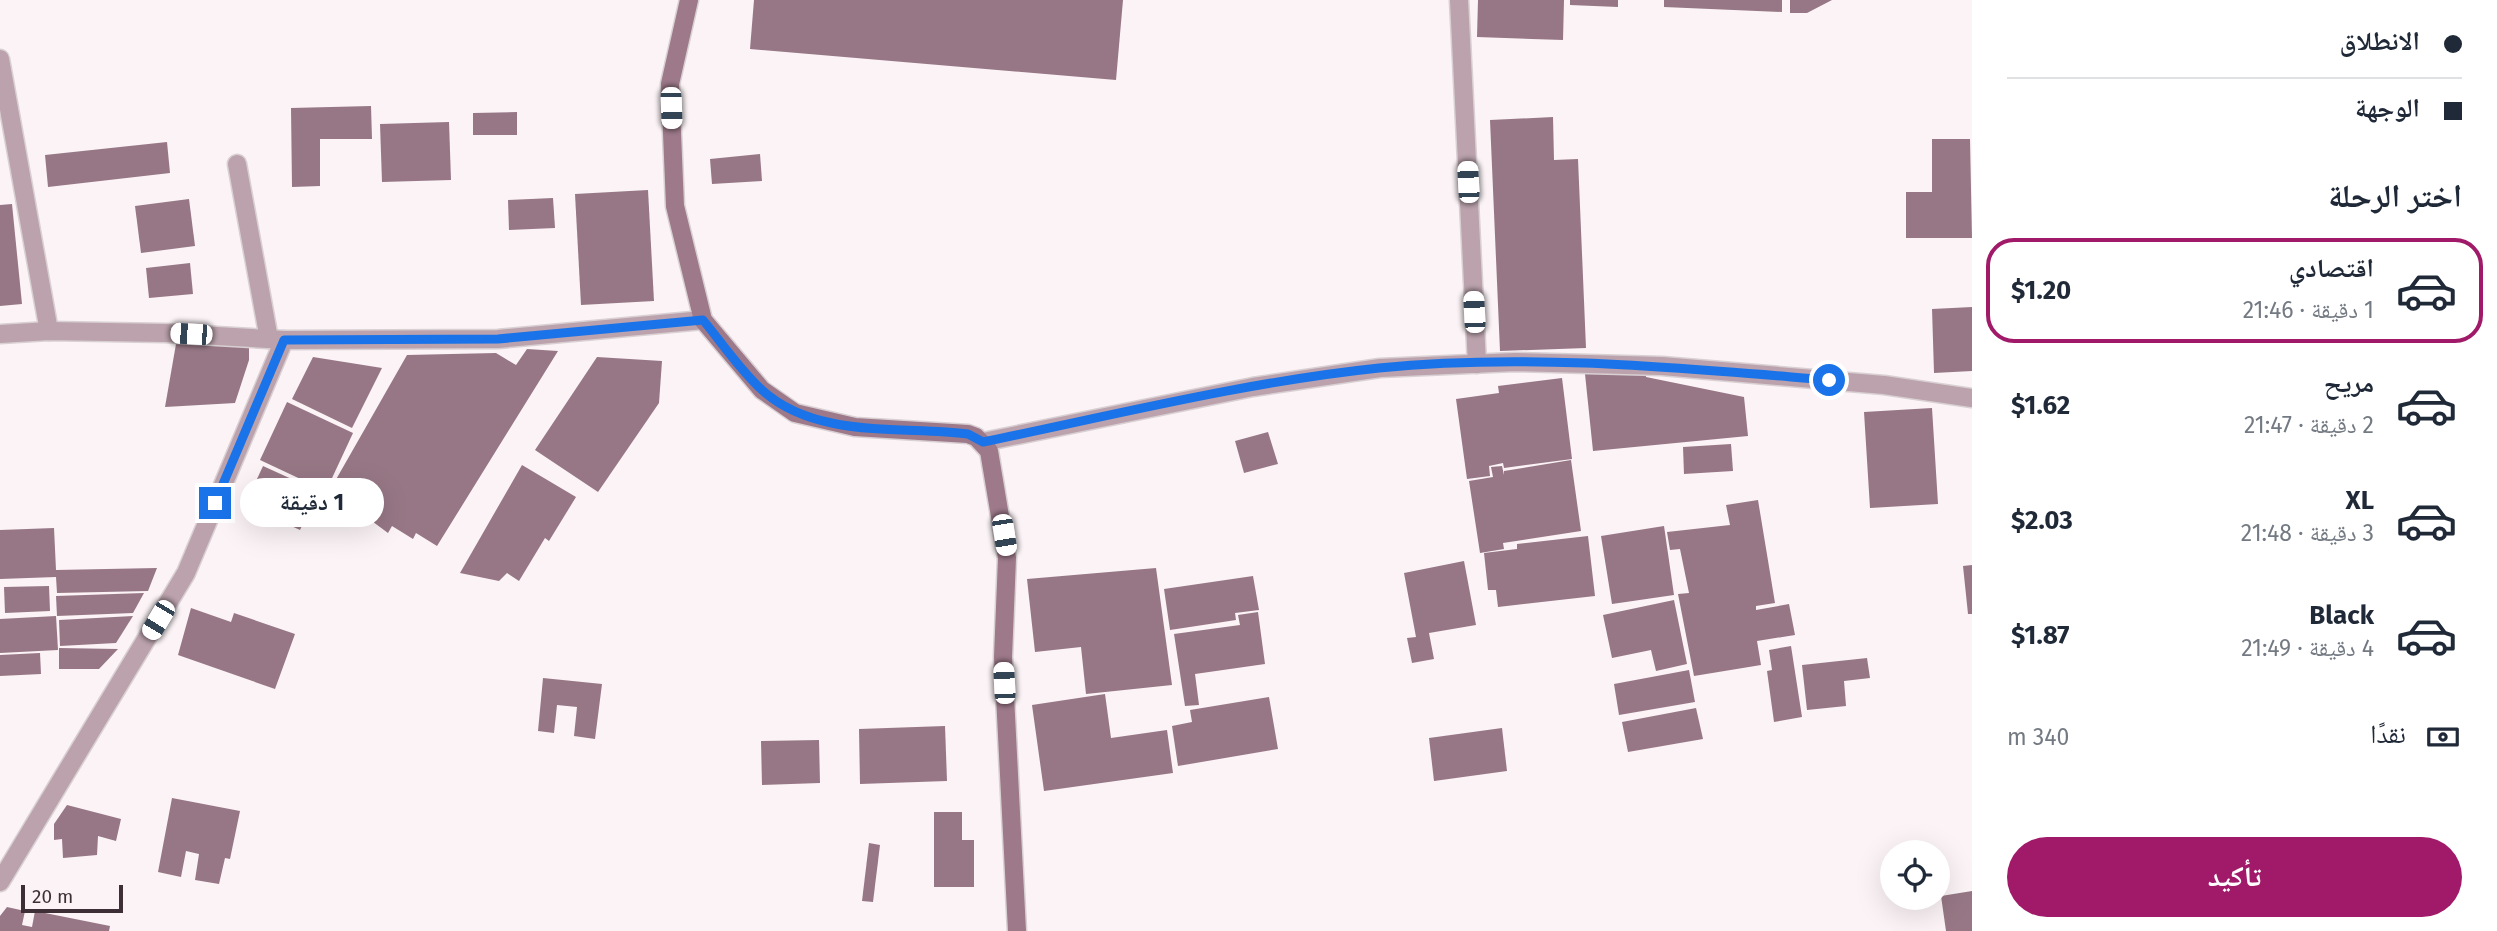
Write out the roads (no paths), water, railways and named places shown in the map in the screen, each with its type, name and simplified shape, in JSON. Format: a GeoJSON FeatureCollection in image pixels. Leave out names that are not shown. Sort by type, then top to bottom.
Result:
{"type":"FeatureCollection","features":[{"type":"Feature","properties":{"kind":"street"},"geometry":{"type":"LineString","coordinates":[[690,0],[670,84],[675,206],[703,320],[762,390],[795,413],[855,426],[968,434],[983,442],[993,465],[1007,558],[1003,657],[1017,931]]}},
{"type":"Feature","properties":{"kind":"street"},"geometry":{"type":"LineString","coordinates":[[1459,0],[1477,364]]}},
{"type":"Feature","properties":{"kind":"street"},"geometry":{"type":"LineString","coordinates":[[0,59],[49,331]]}},
{"type":"Feature","properties":{"kind":"street"},"geometry":{"type":"LineString","coordinates":[[0,882],[186,573],[276,339],[237,164]]}},
{"type":"Feature","properties":{"kind":"street"},"geometry":{"type":"LineString","coordinates":[[0,334],[49,331],[276,339],[498,339],[703,320]]}},
{"type":"Feature","properties":{"kind":"street"},"geometry":{"type":"LineString","coordinates":[[983,442],[1253,387],[1380,368],[1477,364],[1662,366],[1884,385],[1972,398]]}}]}
